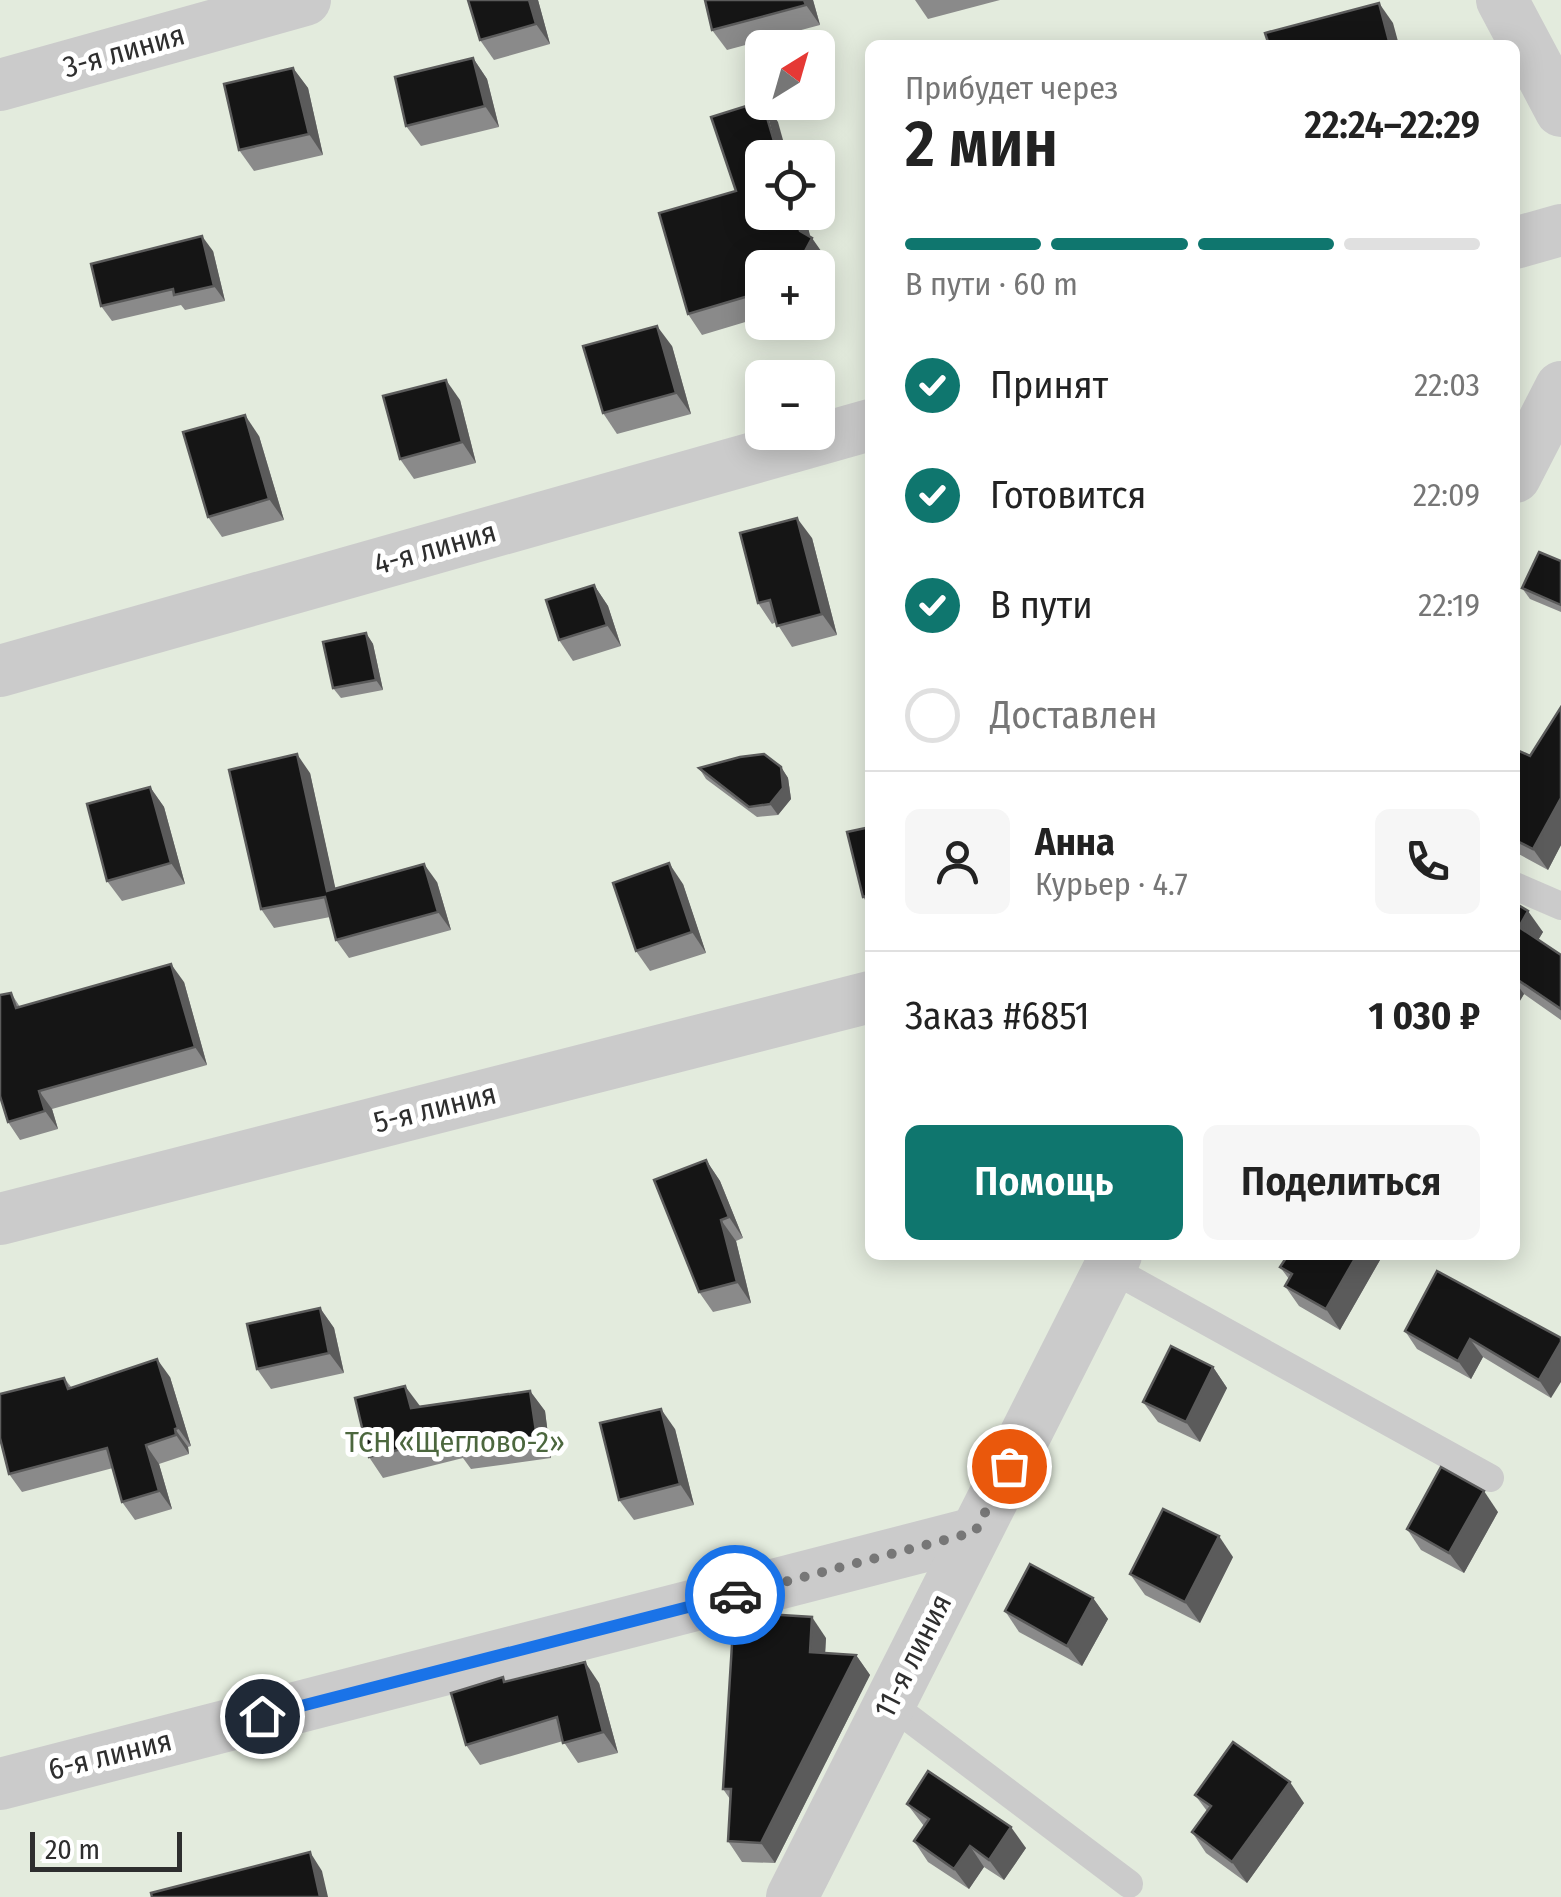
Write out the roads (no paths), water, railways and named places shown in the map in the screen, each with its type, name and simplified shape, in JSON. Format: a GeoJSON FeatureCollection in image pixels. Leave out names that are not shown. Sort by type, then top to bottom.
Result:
{"type":"FeatureCollection","features":[{"type":"Feature","properties":{"kind":"street","name":"3-я линия"},"geometry":{"type":"LineString","coordinates":[[0,85],[305,0]]}},
{"type":"Feature","properties":{"kind":"street"},"geometry":{"type":"LineString","coordinates":[[1502,0],[1561,111]]}},
{"type":"Feature","properties":{"kind":"street"},"geometry":{"type":"LineString","coordinates":[[1520,242],[1561,230]]}},
{"type":"Feature","properties":{"kind":"street"},"geometry":{"type":"LineString","coordinates":[[1520,466],[1561,387]]}},
{"type":"Feature","properties":{"kind":"street","name":"4-я линия"},"geometry":{"type":"LineString","coordinates":[[0,671],[865,427]]}},
{"type":"Feature","properties":{"kind":"street","name":"5-я линия"},"geometry":{"type":"LineString","coordinates":[[0,1219],[865,998]]}},
{"type":"Feature","properties":{"kind":"street","name":"11-я линия"},"geometry":{"type":"LineString","coordinates":[[792,1897],[1113,1262]]}},
{"type":"Feature","properties":{"kind":"street","name":"6-я линия"},"geometry":{"type":"LineString","coordinates":[[0,1784],[975,1532]]}},
{"type":"Feature","properties":{"kind":"lane"},"geometry":{"type":"LineString","coordinates":[[1520,888],[1561,906]]}},
{"type":"Feature","properties":{"kind":"lane"},"geometry":{"type":"LineString","coordinates":[[1113,1262],[1490,1478]]}},
{"type":"Feature","properties":{"kind":"lane"},"geometry":{"type":"LineString","coordinates":[[889,1703],[1129,1884]]}},
{"type":"Feature","properties":{"kind":"park label","name":"ТСН «Щеглово-2»"},"geometry":{"type":"Point","coordinates":[455,1442]}}]}
